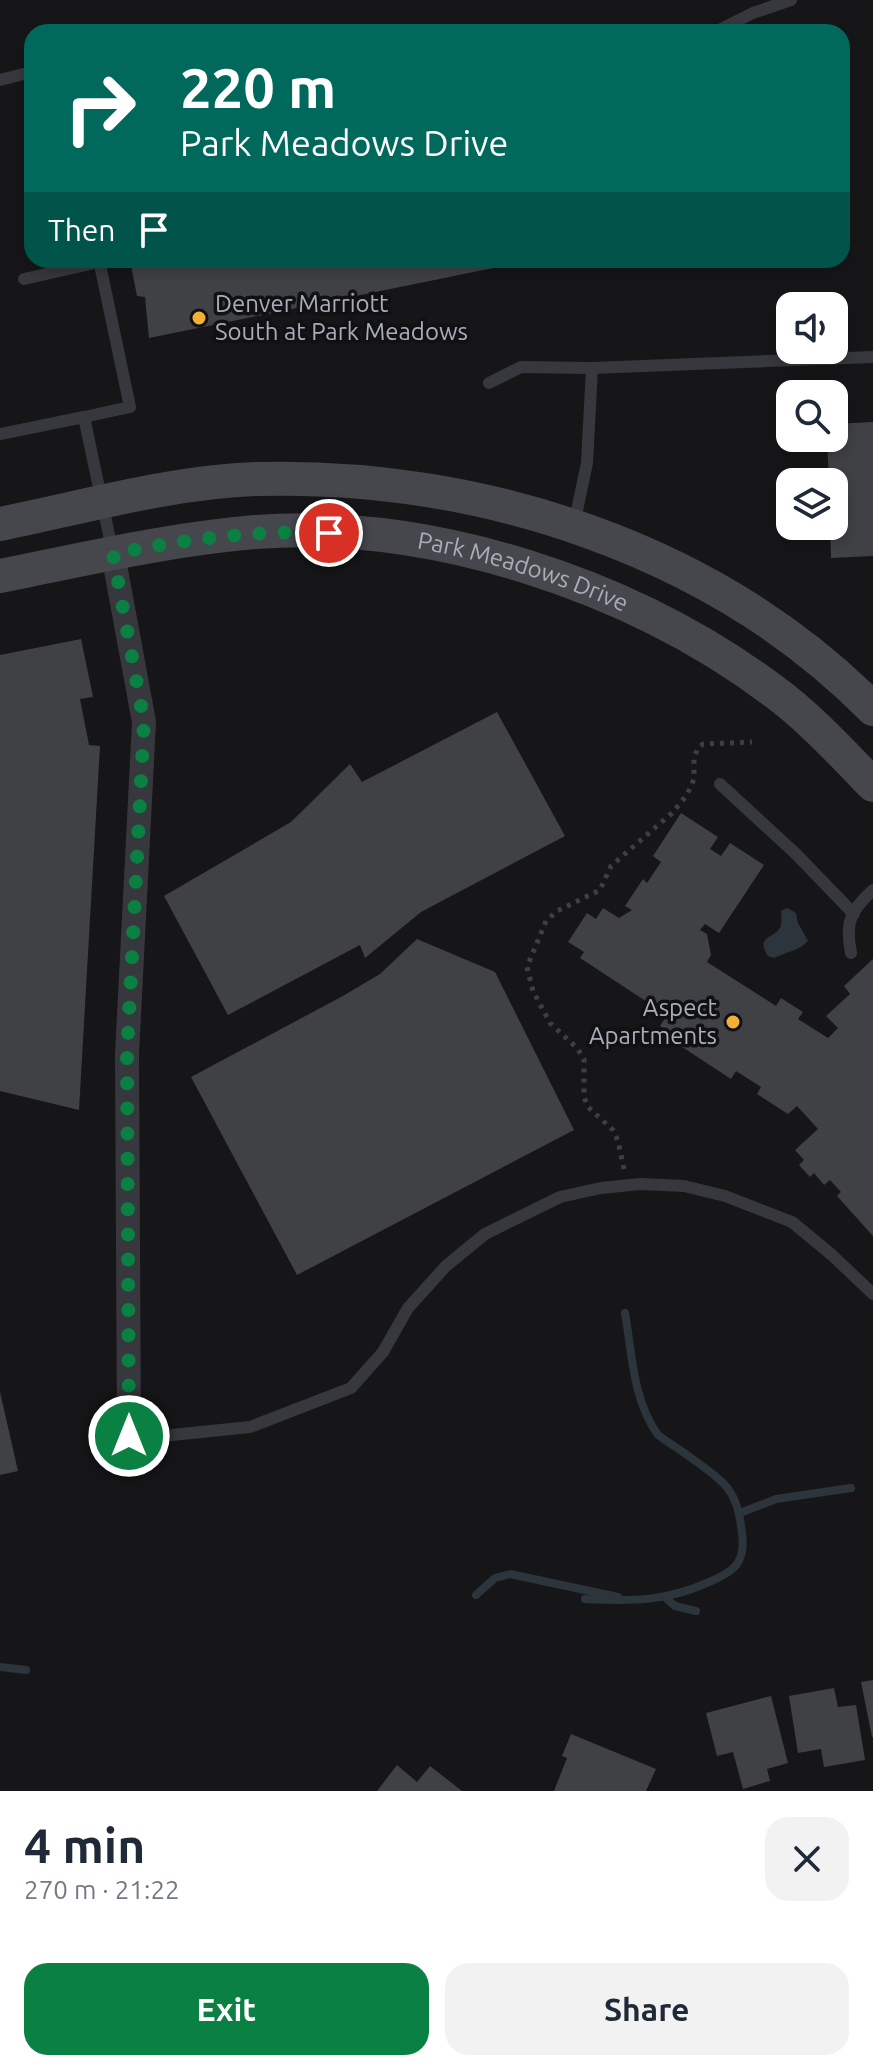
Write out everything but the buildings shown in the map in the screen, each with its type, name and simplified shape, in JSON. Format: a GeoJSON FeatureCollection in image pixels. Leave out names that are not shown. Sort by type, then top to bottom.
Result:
{"type":"FeatureCollection","features":[{"type":"Feature","properties":{"kind":"main road"},"geometry":{"type":"LineString","coordinates":[[0,524],[156,491],[255,479],[377,482],[441,491],[556,519],[661,561],[711,586],[804,648],[873,709]]}},
{"type":"Feature","properties":{"kind":"main road","name":"Park Meadows Drive"},"geometry":{"type":"LineString","coordinates":[[0,576],[166,543],[257,532],[372,535],[432,543],[540,570],[638,609],[685,633],[772,690],[815,726],[873,785]]}},
{"type":"Feature","properties":{"kind":"street"},"geometry":{"type":"LineString","coordinates":[[113,554],[144,722],[127,1054],[129,1436]]}},
{"type":"Feature","properties":{"kind":"lane"},"geometry":{"type":"LineString","coordinates":[[731,24],[791,0]]}},
{"type":"Feature","properties":{"kind":"lane"},"geometry":{"type":"LineString","coordinates":[[0,80],[24,74]]}},
{"type":"Feature","properties":{"kind":"lane"},"geometry":{"type":"LineString","coordinates":[[24,279],[70,268]]}},
{"type":"Feature","properties":{"kind":"lane"},"geometry":{"type":"LineString","coordinates":[[0,434],[130,407],[100,268]]}},
{"type":"Feature","properties":{"kind":"lane"},"geometry":{"type":"LineString","coordinates":[[489,383],[521,367],[592,368],[873,357]]}},
{"type":"Feature","properties":{"kind":"lane"},"geometry":{"type":"LineString","coordinates":[[574,526],[587,463],[592,368]]}},
{"type":"Feature","properties":{"kind":"lane"},"geometry":{"type":"LineString","coordinates":[[84,417],[113,554]]}},
{"type":"Feature","properties":{"kind":"lane"},"geometry":{"type":"LineString","coordinates":[[720,784],[796,854],[854,914]]}},
{"type":"Feature","properties":{"kind":"lane"},"geometry":{"type":"LineString","coordinates":[[851,953],[846,929],[859,903],[873,890]]}},
{"type":"Feature","properties":{"kind":"lane"},"geometry":{"type":"LineString","coordinates":[[129,1436],[250,1427],[351,1388],[383,1352],[408,1308],[446,1266],[485,1234],[560,1197],[601,1188],[684,1186],[725,1196],[792,1222],[873,1294]]}},
{"type":"Feature","properties":{"kind":"path"},"geometry":{"type":"LineString","coordinates":[[627,1185],[613,1130],[588,1107],[584,1097],[584,1059],[577,1048],[550,1023],[533,991],[527,967],[546,921],[557,911],[600,890],[611,866],[672,813],[687,795],[694,779],[694,758],[698,748],[703,744],[752,742]]}},
{"type":"Feature","properties":{"kind":"shaded area"},"geometry":{"type":"Polygon","coordinates":[[[787,908],[796,913],[808,941],[774,958],[768,956],[764,944],[779,929],[781,911],[787,908]]]}},
{"type":"Feature","properties":{"kind":"waterway"},"geometry":{"type":"LineString","coordinates":[[585,1599],[632,1600],[676,1594],[731,1571],[742,1553],[739,1513],[728,1488],[658,1435],[650,1422],[638,1392],[625,1313]]}},
{"type":"Feature","properties":{"kind":"waterway"},"geometry":{"type":"LineString","coordinates":[[740,1513],[776,1499],[851,1488]]}},
{"type":"Feature","properties":{"kind":"waterway"},"geometry":{"type":"LineString","coordinates":[[476,1595],[495,1578],[510,1574],[618,1597]]}},
{"type":"Feature","properties":{"kind":"waterway"},"geometry":{"type":"LineString","coordinates":[[666,1598],[675,1606],[696,1611]]}},
{"type":"Feature","properties":{"kind":"waterway"},"geometry":{"type":"LineString","coordinates":[[0,1667],[26,1670]]}},
{"type":"Feature","properties":{"kind":"place","name":"Denver Marriott South at Park Meadows"},"geometry":{"type":"Point","coordinates":[199,318]}},
{"type":"Feature","properties":{"kind":"place","name":"Aspect Apartments"},"geometry":{"type":"Point","coordinates":[733,1022]}},
{"type":"Feature","properties":{"kind":"route"},"geometry":{"type":"LineString","coordinates":[[129,1436],[127,1054],[144,722],[113,554],[166,543],[257,532],[329,533]]}}]}
